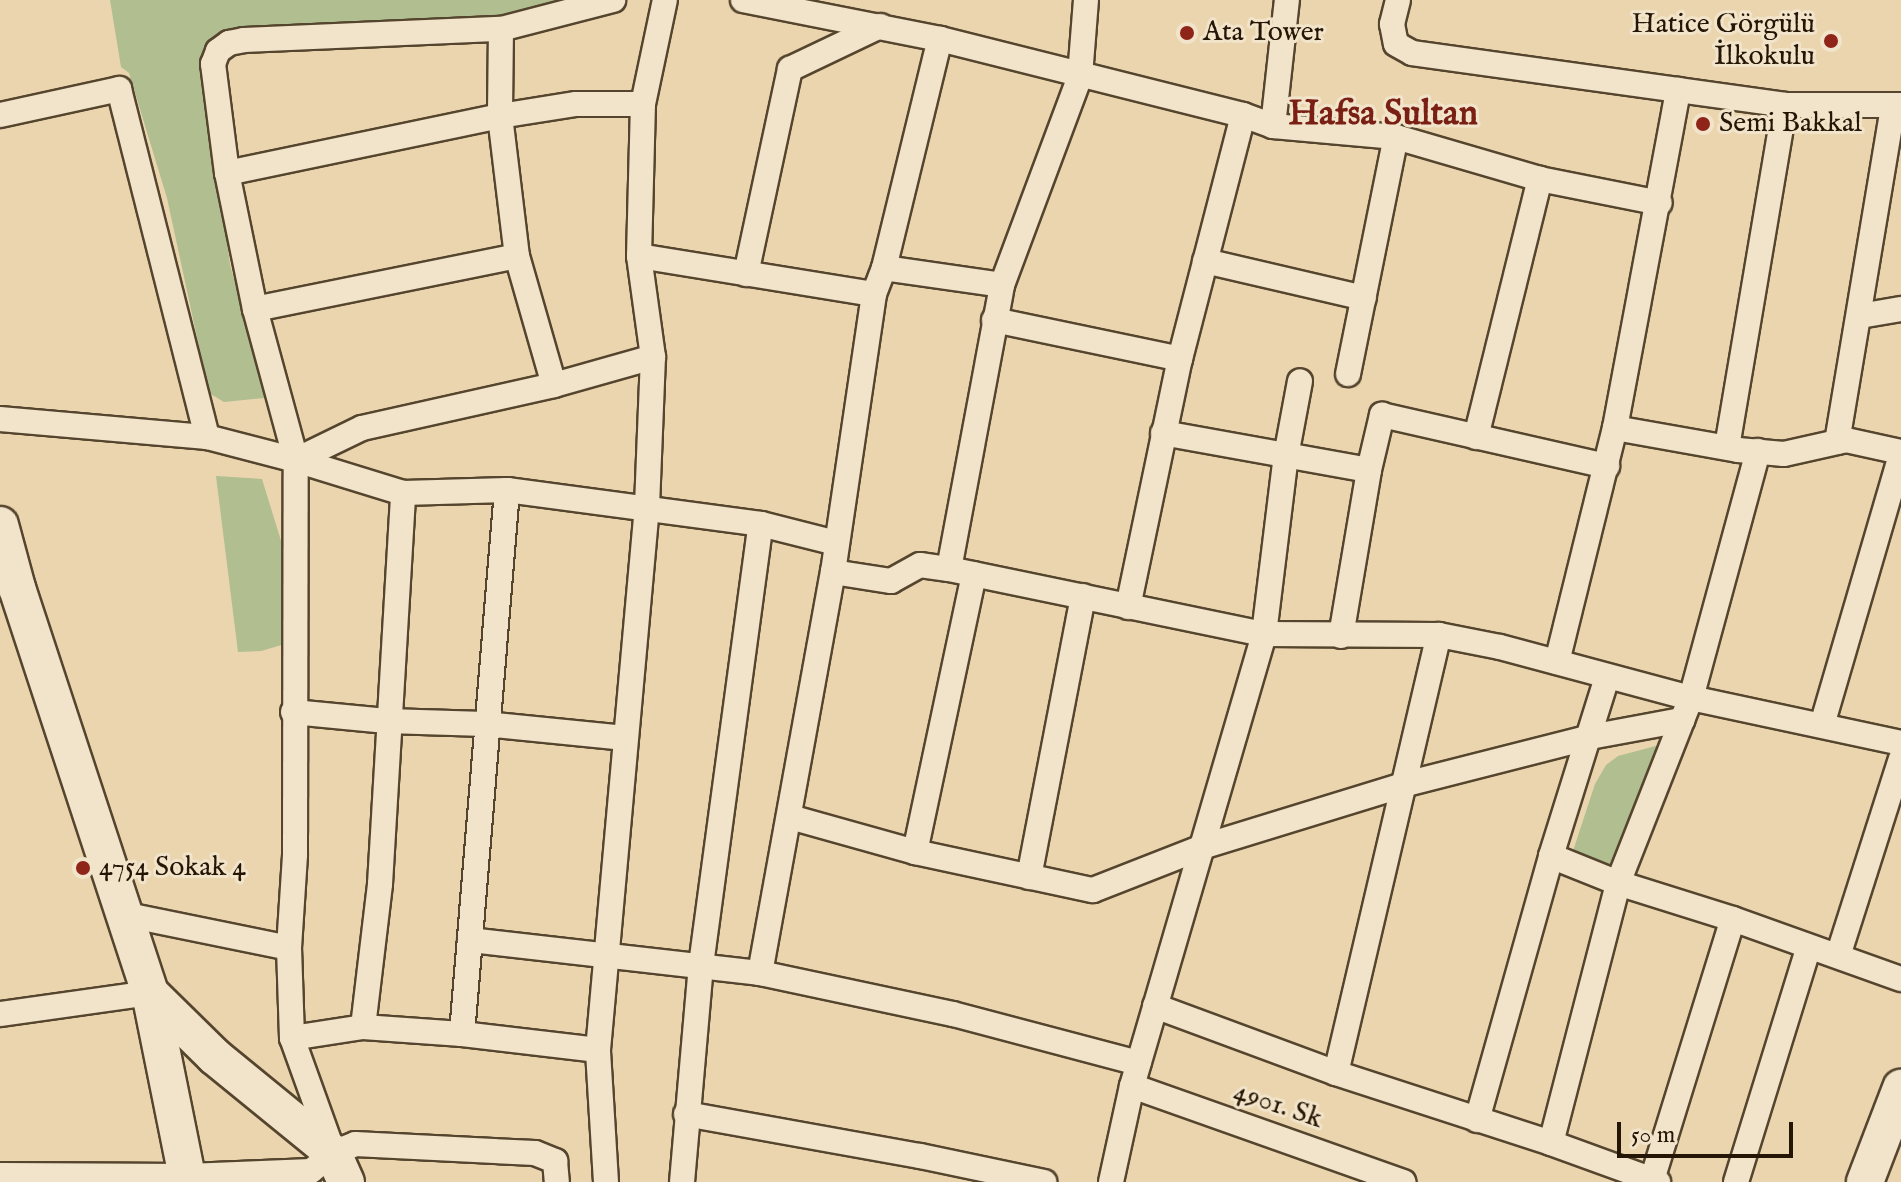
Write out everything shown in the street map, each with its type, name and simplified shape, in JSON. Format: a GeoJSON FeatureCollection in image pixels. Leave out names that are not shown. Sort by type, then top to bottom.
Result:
{"type":"FeatureCollection","features":[{"type":"Feature","properties":{"kind":"street"},"geometry":{"type":"LineString","coordinates":[[340,1167],[292,1038],[289,948],[295,854],[296,460],[255,309],[227,173],[213,64],[218,51],[229,43],[392,31],[501,29],[613,0]]}},
{"type":"Feature","properties":{"kind":"street"},"geometry":{"type":"LineString","coordinates":[[606,1182],[598,1050],[603,956],[647,506],[653,357],[639,256],[643,104],[665,0]]}},
{"type":"Feature","properties":{"kind":"street"},"geometry":{"type":"LineString","coordinates":[[743,0],[940,39],[1243,115],[1273,126],[1396,137],[1540,179],[1660,203]]}},
{"type":"Feature","properties":{"kind":"street"},"geometry":{"type":"LineString","coordinates":[[949,569],[1002,285],[1080,76],[1086,0]]}},
{"type":"Feature","properties":{"kind":"street"},"geometry":{"type":"LineString","coordinates":[[1273,126],[1287,0]]}},
{"type":"Feature","properties":{"kind":"street"},"geometry":{"type":"LineString","coordinates":[[1398,0],[1392,24],[1396,44],[1412,53],[1785,105],[1897,106],[1837,442]]}},
{"type":"Feature","properties":{"kind":"street"},"geometry":{"type":"LineString","coordinates":[[746,274],[790,69],[880,26]]}},
{"type":"Feature","properties":{"kind":"street"},"geometry":{"type":"LineString","coordinates":[[501,29],[500,116],[517,256],[554,385]]}},
{"type":"Feature","properties":{"kind":"street"},"geometry":{"type":"LineString","coordinates":[[760,973],[833,572],[874,294],[884,268],[940,39]]}},
{"type":"Feature","properties":{"kind":"street"},"geometry":{"type":"LineString","coordinates":[[0,115],[119,89],[207,437]]}},
{"type":"Feature","properties":{"kind":"street"},"geometry":{"type":"LineString","coordinates":[[1557,662],[1607,466],[1660,203],[1678,90]]}},
{"type":"Feature","properties":{"kind":"street"},"geometry":{"type":"LineString","coordinates":[[227,173],[500,116],[576,104],[643,104]]}},
{"type":"Feature","properties":{"kind":"street"},"geometry":{"type":"LineString","coordinates":[[1727,447],[1785,105]]}},
{"type":"Feature","properties":{"kind":"street"},"geometry":{"type":"LineString","coordinates":[[1128,607],[1180,359],[1243,115]]}},
{"type":"Feature","properties":{"kind":"street"},"geometry":{"type":"LineString","coordinates":[[1348,374],[1396,137]]}},
{"type":"Feature","properties":{"kind":"street"},"geometry":{"type":"LineString","coordinates":[[1476,437],[1540,179]]}},
{"type":"Feature","properties":{"kind":"street"},"geometry":{"type":"LineString","coordinates":[[255,309],[517,256]]}},
{"type":"Feature","properties":{"kind":"street"},"geometry":{"type":"LineString","coordinates":[[639,256],[874,294]]}},
{"type":"Feature","properties":{"kind":"street"},"geometry":{"type":"LineString","coordinates":[[1205,261],[1364,298]]}},
{"type":"Feature","properties":{"kind":"street"},"geometry":{"type":"LineString","coordinates":[[884,268],[1002,285]]}},
{"type":"Feature","properties":{"kind":"street"},"geometry":{"type":"LineString","coordinates":[[1860,316],[1901,309]]}},
{"type":"Feature","properties":{"kind":"street"},"geometry":{"type":"LineString","coordinates":[[994,320],[1180,359]]}},
{"type":"Feature","properties":{"kind":"street"},"geometry":{"type":"LineString","coordinates":[[296,460],[362,428],[554,385],[653,357]]}},
{"type":"Feature","properties":{"kind":"street"},"geometry":{"type":"LineString","coordinates":[[1111,1182],[1155,1006],[1205,846],[1264,634],[1286,456],[1300,381]]}},
{"type":"Feature","properties":{"kind":"street"},"geometry":{"type":"LineString","coordinates":[[1341,636],[1369,470],[1382,415],[1607,466]]}},
{"type":"Feature","properties":{"kind":"street"},"geometry":{"type":"LineString","coordinates":[[0,419],[207,437],[403,493],[507,490],[647,506],[761,524],[836,543]]}},
{"type":"Feature","properties":{"kind":"street"},"geometry":{"type":"LineString","coordinates":[[1615,428],[1784,454],[1846,440],[1901,453],[1822,725]]}},
{"type":"Feature","properties":{"kind":"street"},"geometry":{"type":"LineString","coordinates":[[1163,433],[1369,470]]}},
{"type":"Feature","properties":{"kind":"street"},"geometry":{"type":"LineString","coordinates":[[1551,1143],[1618,883],[1686,709],[1758,451]]}},
{"type":"Feature","properties":{"kind":"street"},"geometry":{"type":"LineString","coordinates":[[462,1034],[485,724],[507,490]]}},
{"type":"Feature","properties":{"kind":"street"},"geometry":{"type":"LineString","coordinates":[[363,1027],[380,884],[387,721],[403,493]]}},
{"type":"Feature","properties":{"kind":"street"},"geometry":{"type":"LineString","coordinates":[[682,1182],[701,965],[761,524]]}},
{"type":"Feature","properties":{"kind":"street"},"geometry":{"type":"LineString","coordinates":[[0,525],[8,588],[150,993],[188,1179]]}},
{"type":"Feature","properties":{"kind":"street"},"geometry":{"type":"LineString","coordinates":[[833,572],[891,581],[920,565],[949,569],[1264,634],[1439,635],[1557,662],[1607,677],[1686,709],[1822,725],[1901,743]]}},
{"type":"Feature","properties":{"kind":"street"},"geometry":{"type":"LineString","coordinates":[[915,852],[974,574]]}},
{"type":"Feature","properties":{"kind":"street"},"geometry":{"type":"LineString","coordinates":[[1029,877],[1083,596]]}},
{"type":"Feature","properties":{"kind":"street"},"geometry":{"type":"LineString","coordinates":[[1336,1073],[1439,635]]}},
{"type":"Feature","properties":{"kind":"street"},"geometry":{"type":"LineString","coordinates":[[1477,1120],[1551,856],[1607,677]]}},
{"type":"Feature","properties":{"kind":"street"},"geometry":{"type":"LineString","coordinates":[[790,817],[915,852],[1093,890],[1205,846],[1406,784],[1686,709]]}},
{"type":"Feature","properties":{"kind":"street"},"geometry":{"type":"LineString","coordinates":[[293,712],[387,721],[485,724],[625,738]]}},
{"type":"Feature","properties":{"kind":"street"},"geometry":{"type":"LineString","coordinates":[[1838,956],[1901,759]]}},
{"type":"Feature","properties":{"kind":"street"},"geometry":{"type":"LineString","coordinates":[[1551,856],[1618,883],[1733,919],[1808,949],[1838,956],[1901,979]]}},
{"type":"Feature","properties":{"kind":"street"},"geometry":{"type":"LineString","coordinates":[[122,914],[289,948]]}},
{"type":"Feature","properties":{"kind":"street"},"geometry":{"type":"LineString","coordinates":[[1155,1006],[1336,1073],[1551,1143],[1655,1181],[1733,919]]}},
{"type":"Feature","properties":{"kind":"street","name":"4901. Sk"},"geometry":{"type":"LineString","coordinates":[[470,940],[760,973],[953,1014],[1136,1075],[1403,1182]]}},
{"type":"Feature","properties":{"kind":"street"},"geometry":{"type":"LineString","coordinates":[[1736,1182],[1808,949]]}},
{"type":"Feature","properties":{"kind":"street"},"geometry":{"type":"LineString","coordinates":[[0,1014],[150,993]]}},
{"type":"Feature","properties":{"kind":"street"},"geometry":{"type":"LineString","coordinates":[[150,993],[214,1056],[340,1167]]}},
{"type":"Feature","properties":{"kind":"street"},"geometry":{"type":"LineString","coordinates":[[292,1038],[363,1027],[462,1034],[598,1050]]}},
{"type":"Feature","properties":{"kind":"street"},"geometry":{"type":"LineString","coordinates":[[1865,1182],[1901,1088]]}},
{"type":"Feature","properties":{"kind":"street"},"geometry":{"type":"LineString","coordinates":[[686,1114],[1044,1182]]}},
{"type":"Feature","properties":{"kind":"street"},"geometry":{"type":"LineString","coordinates":[[0,1175],[188,1179],[311,1171],[340,1167],[355,1144],[535,1153],[555,1161],[557,1182]]}},
{"type":"Feature","properties":{"kind":"green space"},"geometry":{"type":"Polygon","coordinates":[[[110,0],[577,0],[513,22],[216,47],[203,58],[230,265],[255,355],[275,397],[224,402],[209,393],[167,198],[129,73],[121,67],[110,0]]]}},
{"type":"Feature","properties":{"kind":"green space"},"geometry":{"type":"Polygon","coordinates":[[[216,476],[262,479],[282,544],[285,644],[261,651],[238,652],[216,476]]]}},
{"type":"Feature","properties":{"kind":"green space"},"geometry":{"type":"Polygon","coordinates":[[[1663,744],[1616,866],[1572,854],[1595,784],[1606,765],[1618,756],[1663,744]]]}},
{"type":"Feature","properties":{"kind":"place","name":"Ata Tower"},"geometry":{"type":"Point","coordinates":[1187,33]}},
{"type":"Feature","properties":{"kind":"place","name":"Hatice Görgülü İlkokulu"},"geometry":{"type":"Point","coordinates":[1831,41]}},
{"type":"Feature","properties":{"kind":"place","name":"Semi Bakkal"},"geometry":{"type":"Point","coordinates":[1703,124]}},
{"type":"Feature","properties":{"kind":"place","name":"4754 Sokak 4"},"geometry":{"type":"Point","coordinates":[83,868]}},
{"type":"Feature","properties":{"kind":"district","name":"Hafsa Sultan"},"geometry":{"type":"Point","coordinates":[1383,115]}}]}
